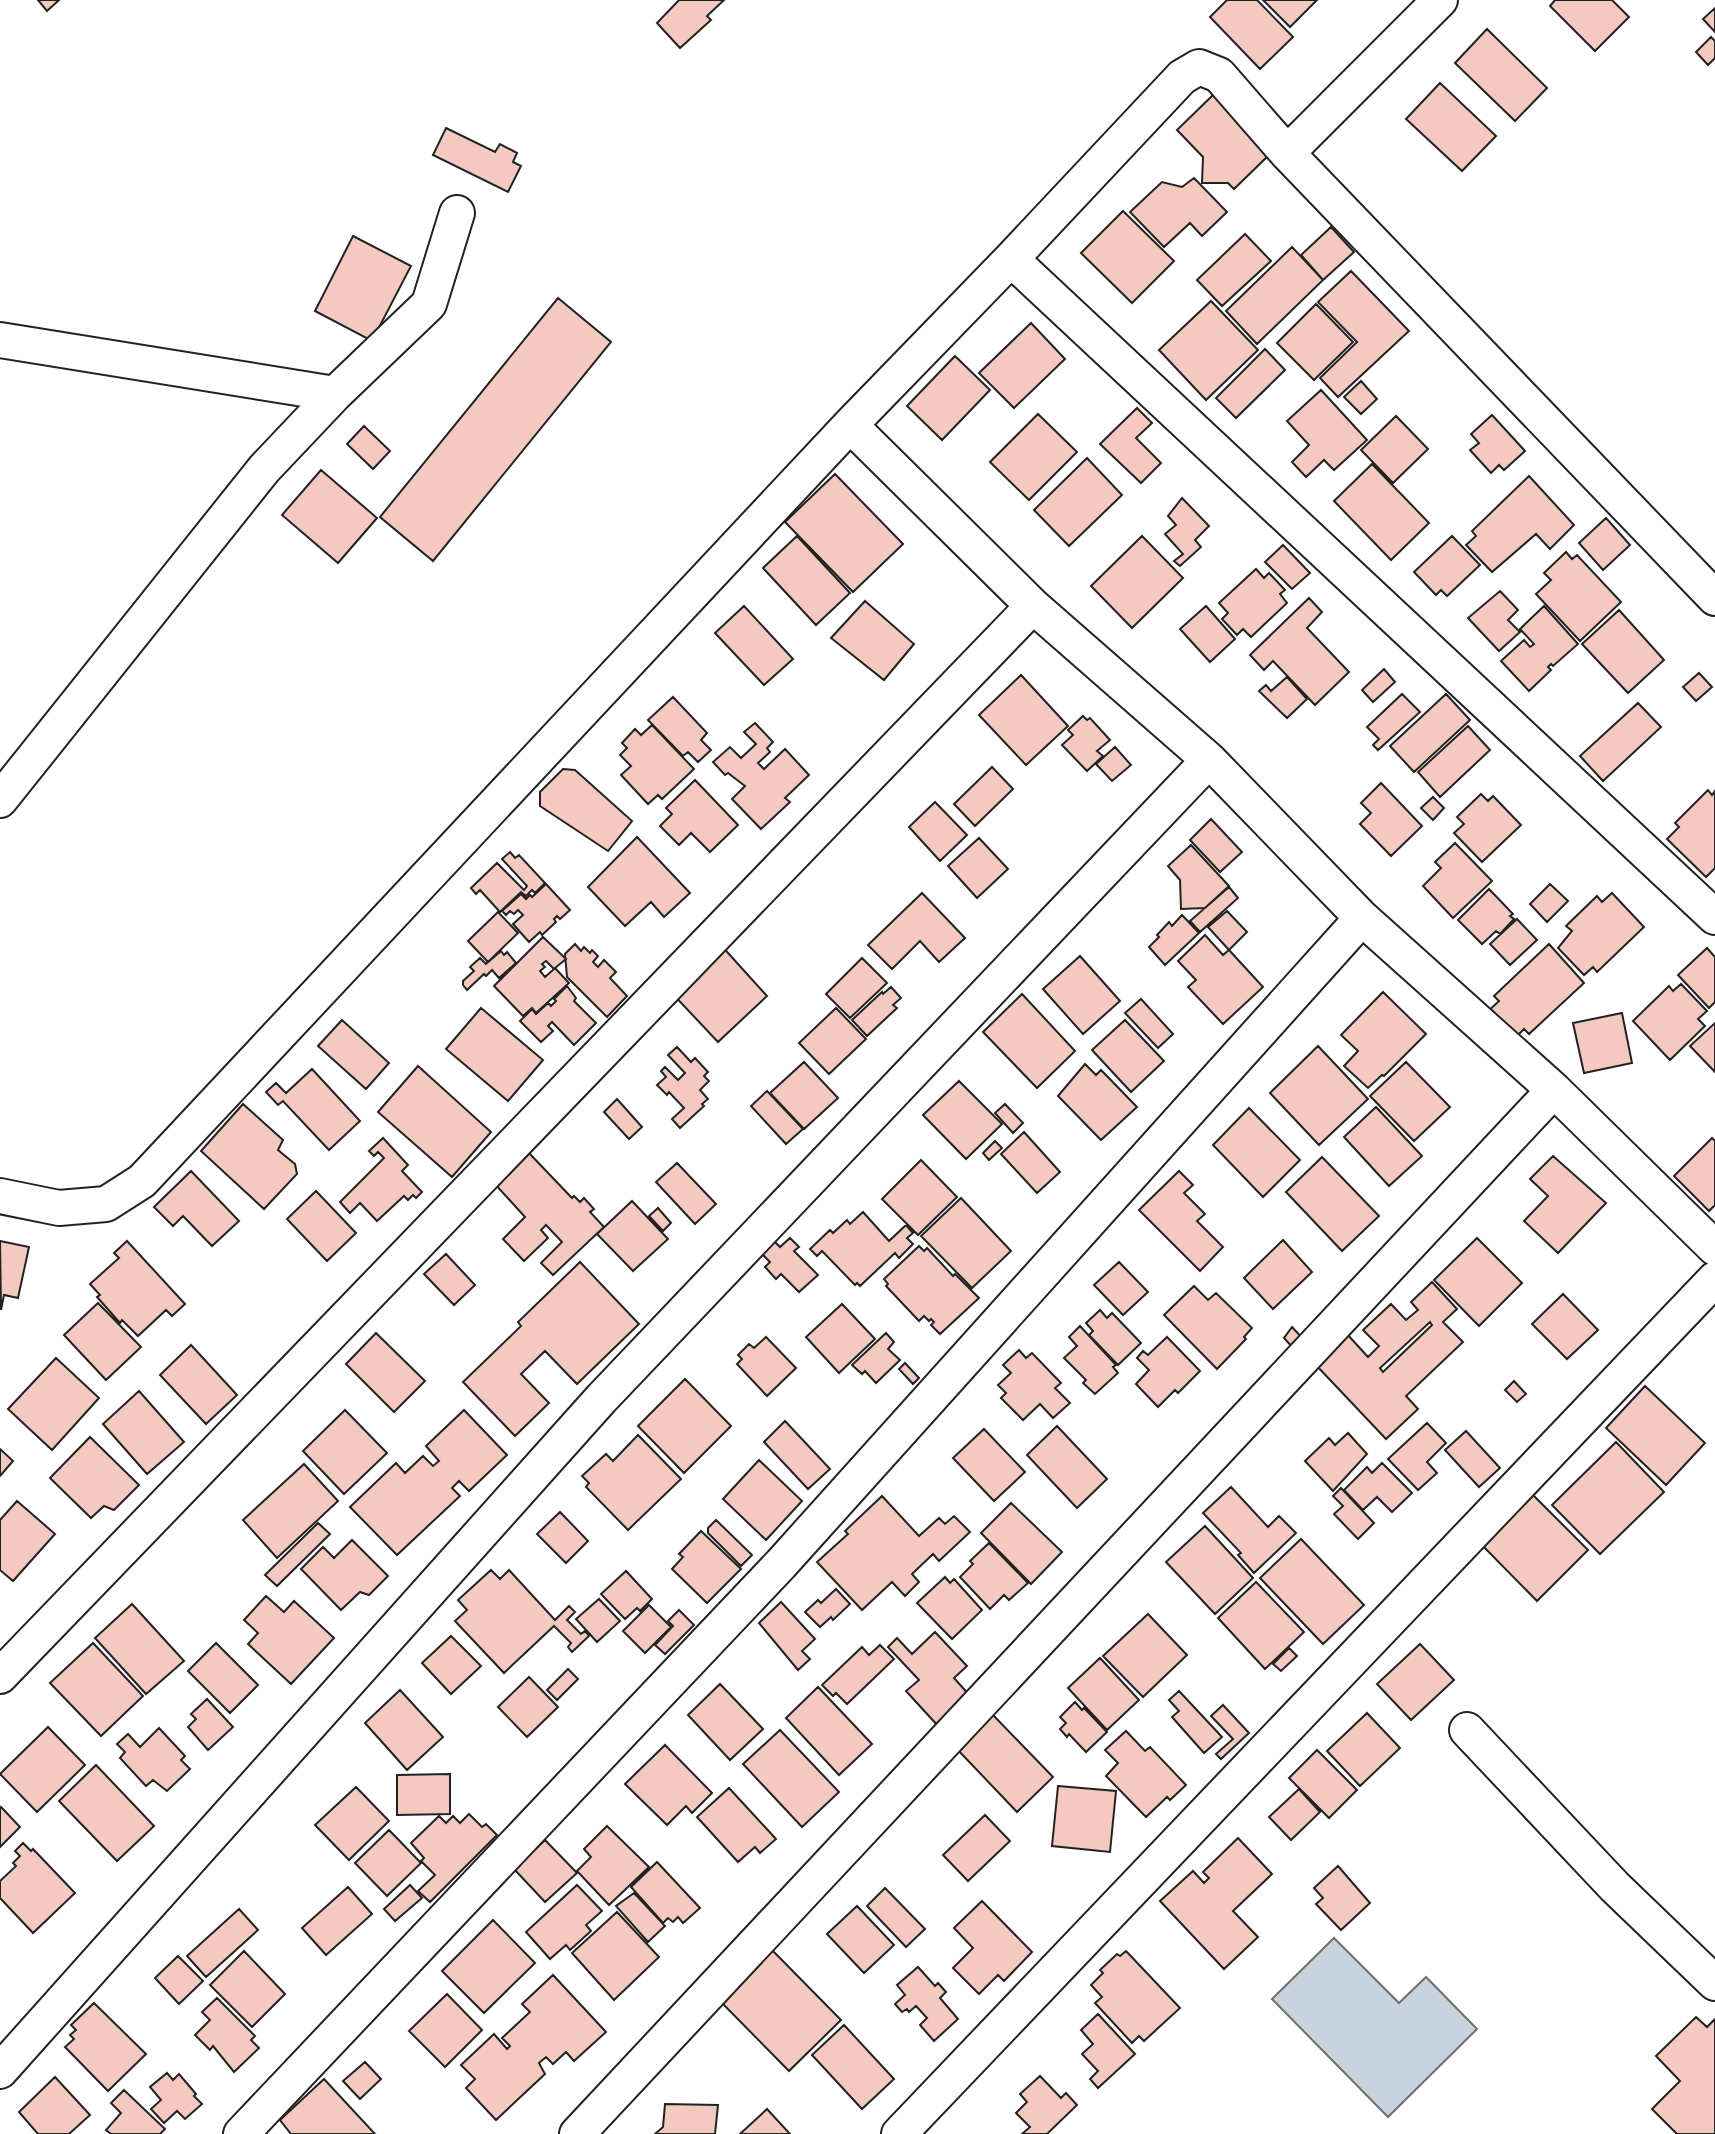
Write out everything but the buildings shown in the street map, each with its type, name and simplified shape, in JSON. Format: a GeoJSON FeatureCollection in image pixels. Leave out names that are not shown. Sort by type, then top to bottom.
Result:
{"type":"FeatureCollection","features":[{"type":"Feature","properties":{"kind":"street"},"geometry":{"type":"LineString","coordinates":[[1287,153],[1440,0]]}},
{"type":"Feature","properties":{"kind":"street"},"geometry":{"type":"LineString","coordinates":[[0,1196],[59,1208],[106,1204],[142,1181],[850,425],[1182,77],[1199,67],[1219,75],[1287,153],[1715,598]]}},
{"type":"Feature","properties":{"kind":"street"},"geometry":{"type":"LineString","coordinates":[[0,800],[264,469],[335,394],[429,304],[457,213]]}},
{"type":"Feature","properties":{"kind":"street"},"geometry":{"type":"LineString","coordinates":[[1011,259],[1715,917]]}},
{"type":"Feature","properties":{"kind":"street"},"geometry":{"type":"LineString","coordinates":[[0,340],[335,394]]}},
{"type":"Feature","properties":{"kind":"street"},"geometry":{"type":"LineString","coordinates":[[850,425],[1033,606],[1209,760],[1362,918],[1554,1090],[1715,1248]]}},
{"type":"Feature","properties":{"kind":"street"},"geometry":{"type":"LineString","coordinates":[[0,1676],[1033,606]]}},
{"type":"Feature","properties":{"kind":"street"},"geometry":{"type":"LineString","coordinates":[[0,2071],[601,1399],[1209,760]]}},
{"type":"Feature","properties":{"kind":"street"},"geometry":{"type":"LineString","coordinates":[[241,2134],[781,1564],[1362,918]]}},
{"type":"Feature","properties":{"kind":"street"},"geometry":{"type":"LineString","coordinates":[[577,2134],[1554,1090]]}},
{"type":"Feature","properties":{"kind":"street"},"geometry":{"type":"LineString","coordinates":[[899,2134],[1715,1279]]}},
{"type":"Feature","properties":{"kind":"street"},"geometry":{"type":"LineString","coordinates":[[1467,1730],[1615,1887],[1715,1983]]}},
{"type":"Feature","properties":{"kind":"shaded area"},"geometry":{"type":"Polygon","coordinates":[[[1334,1938],[1399,2003],[1426,1977],[1477,2029],[1388,2117],[1272,1999],[1334,1938]]]}}]}
